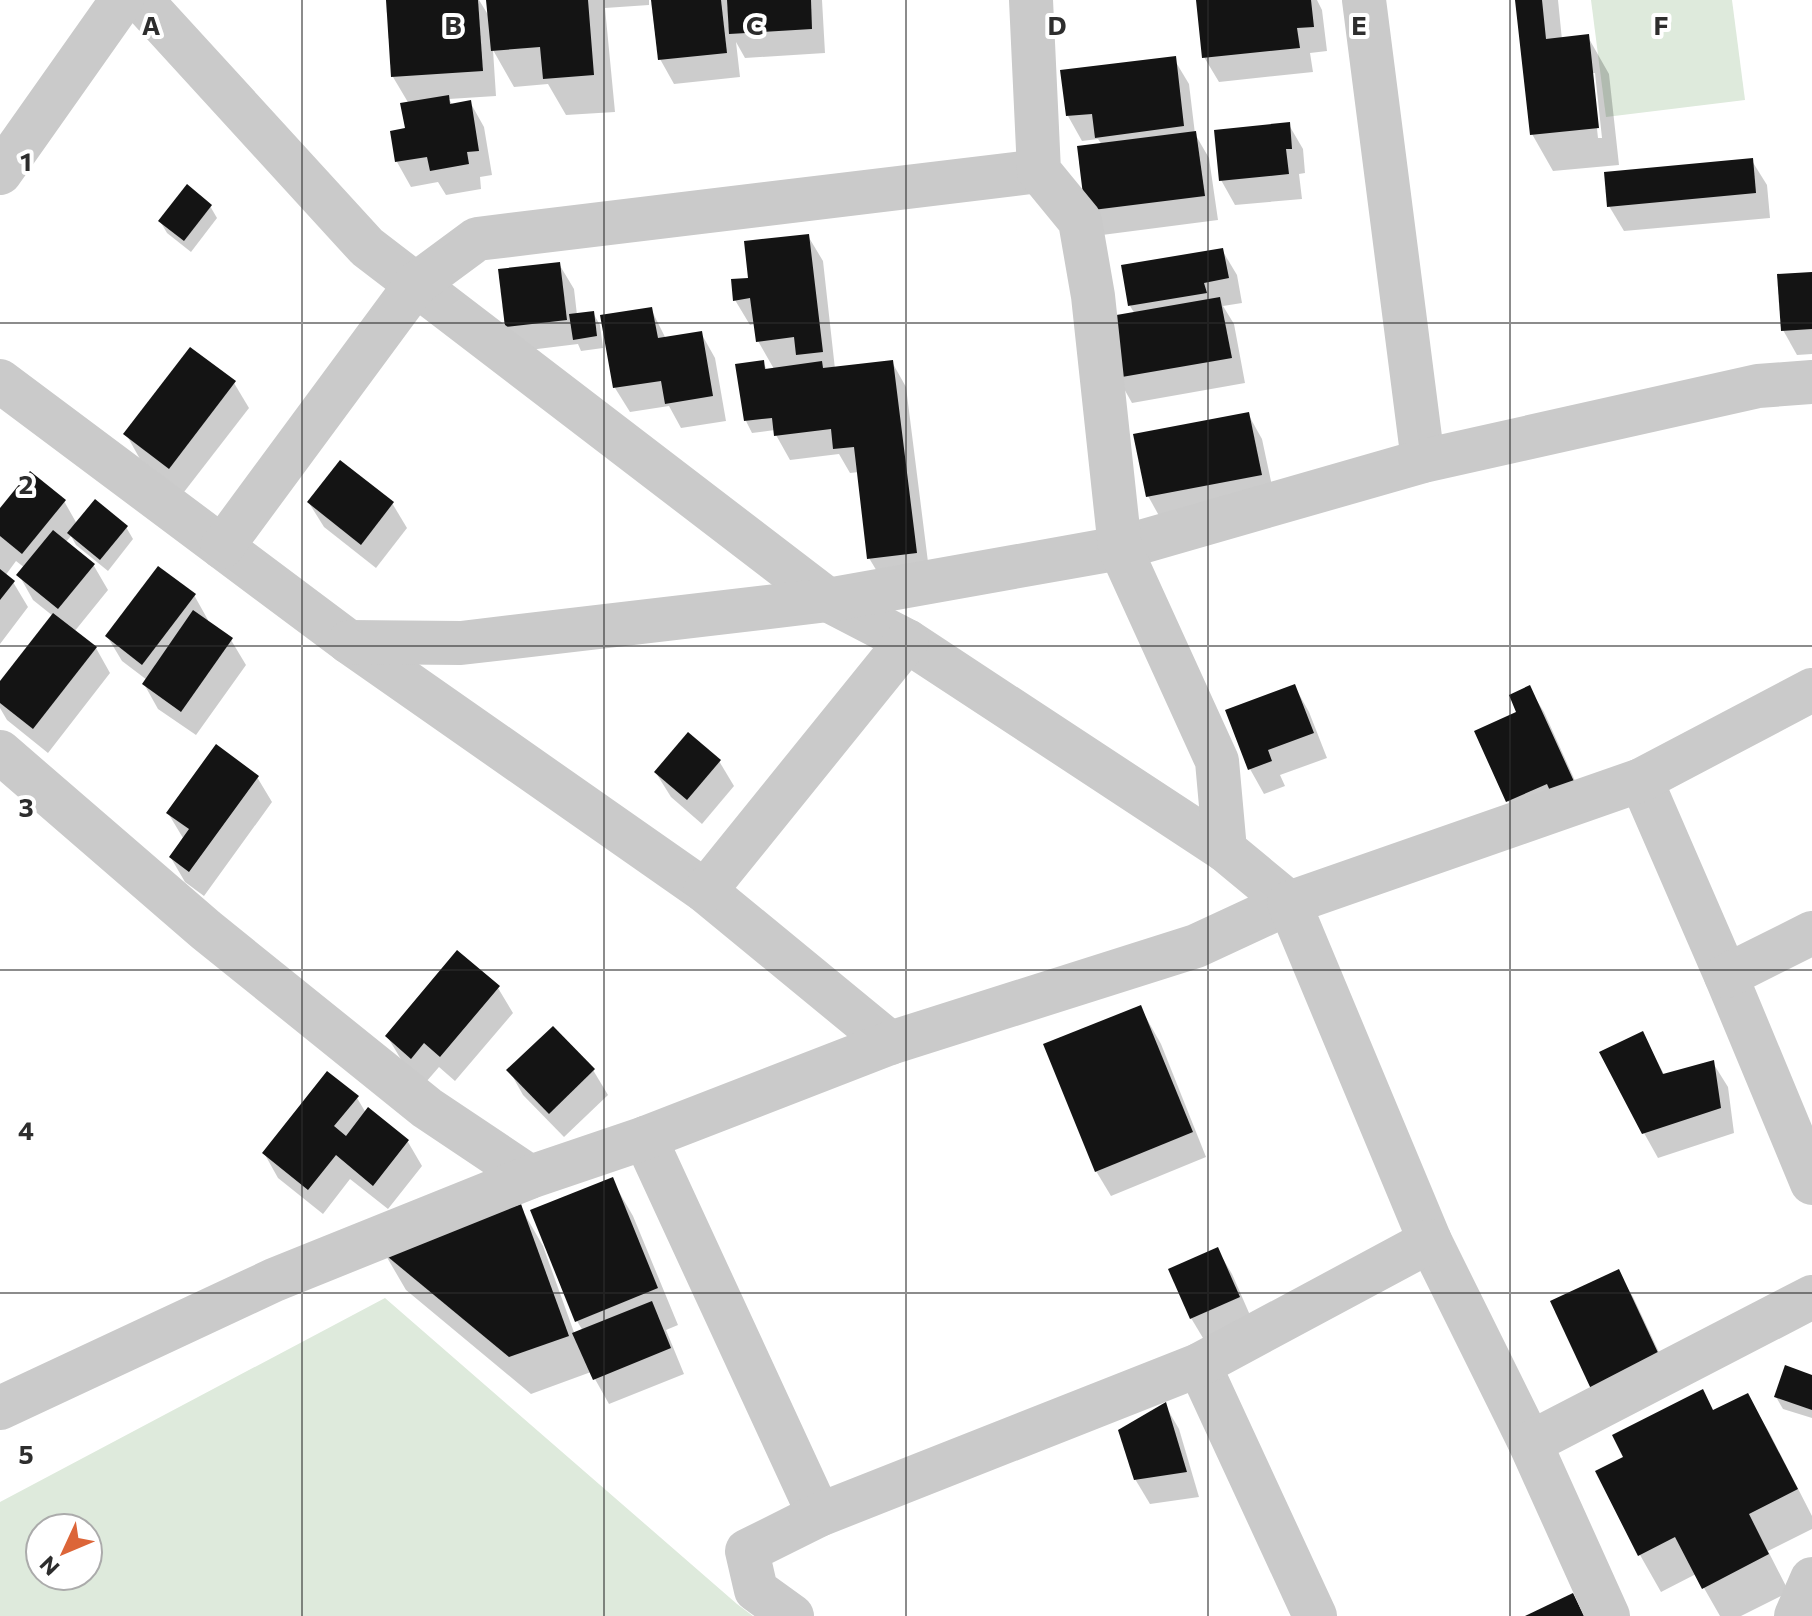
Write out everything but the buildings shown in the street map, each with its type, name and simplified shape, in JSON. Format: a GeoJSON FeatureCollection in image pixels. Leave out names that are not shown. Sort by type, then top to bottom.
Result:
{"type":"FeatureCollection","features":[{"type":"Feature","properties":{"kind":"street"},"geometry":{"type":"LineString","coordinates":[[0,173],[122,0]]}},
{"type":"Feature","properties":{"kind":"street"},"geometry":{"type":"LineString","coordinates":[[141,0],[367,247],[828,600],[907,641],[1225,850],[1289,903],[1430,1241],[1530,1443],[1608,1616]]}},
{"type":"Feature","properties":{"kind":"street"},"geometry":{"type":"LineString","coordinates":[[1031,0],[1039,171],[1080,221],[1093,296],[1120,548],[1217,761],[1225,850]]}},
{"type":"Feature","properties":{"kind":"street"},"geometry":{"type":"LineString","coordinates":[[1364,0],[1423,461]]}},
{"type":"Feature","properties":{"kind":"street"},"geometry":{"type":"LineString","coordinates":[[222,547],[416,284],[477,239],[1039,171]]}},
{"type":"Feature","properties":{"kind":"street"},"geometry":{"type":"LineString","coordinates":[[0,381],[349,642],[705,891],[890,1043]]}},
{"type":"Feature","properties":{"kind":"street"},"geometry":{"type":"LineString","coordinates":[[349,642],[461,643],[828,600],[1120,548],[1423,461],[1758,386],[1812,382]]}},
{"type":"Feature","properties":{"kind":"street"},"geometry":{"type":"LineString","coordinates":[[705,891],[907,641]]}},
{"type":"Feature","properties":{"kind":"street"},"geometry":{"type":"LineString","coordinates":[[0,1408],[274,1280],[530,1177],[645,1138],[890,1043],[1196,946],[1289,903],[1641,780],[1812,690]]}},
{"type":"Feature","properties":{"kind":"street"},"geometry":{"type":"LineString","coordinates":[[0,752],[206,930],[414,1098],[530,1177]]}},
{"type":"Feature","properties":{"kind":"street"},"geometry":{"type":"LineString","coordinates":[[1641,780],[1812,1183]]}},
{"type":"Feature","properties":{"kind":"street"},"geometry":{"type":"LineString","coordinates":[[1726,976],[1812,933]]}},
{"type":"Feature","properties":{"kind":"street"},"geometry":{"type":"LineString","coordinates":[[645,1138],[819,1515]]}},
{"type":"Feature","properties":{"kind":"street"},"geometry":{"type":"LineString","coordinates":[[792,1616],[756,1590],[747,1551],[819,1515],[1199,1365],[1430,1241]]}},
{"type":"Feature","properties":{"kind":"street"},"geometry":{"type":"LineString","coordinates":[[1530,1443],[1812,1297]]}},
{"type":"Feature","properties":{"kind":"street"},"geometry":{"type":"LineString","coordinates":[[1199,1365],[1315,1616]]}},
{"type":"Feature","properties":{"kind":"street"},"geometry":{"type":"LineString","coordinates":[[1796,1616],[1812,1579]]}},
{"type":"Feature","properties":{"kind":"green space"},"geometry":{"type":"Polygon","coordinates":[[[1591,0],[1732,0],[1745,100],[1606,117],[1591,0]]]}},
{"type":"Feature","properties":{"kind":"green space"},"geometry":{"type":"Polygon","coordinates":[[[385,1298],[753,1616],[0,1616],[0,1502],[385,1298]]]}}]}
